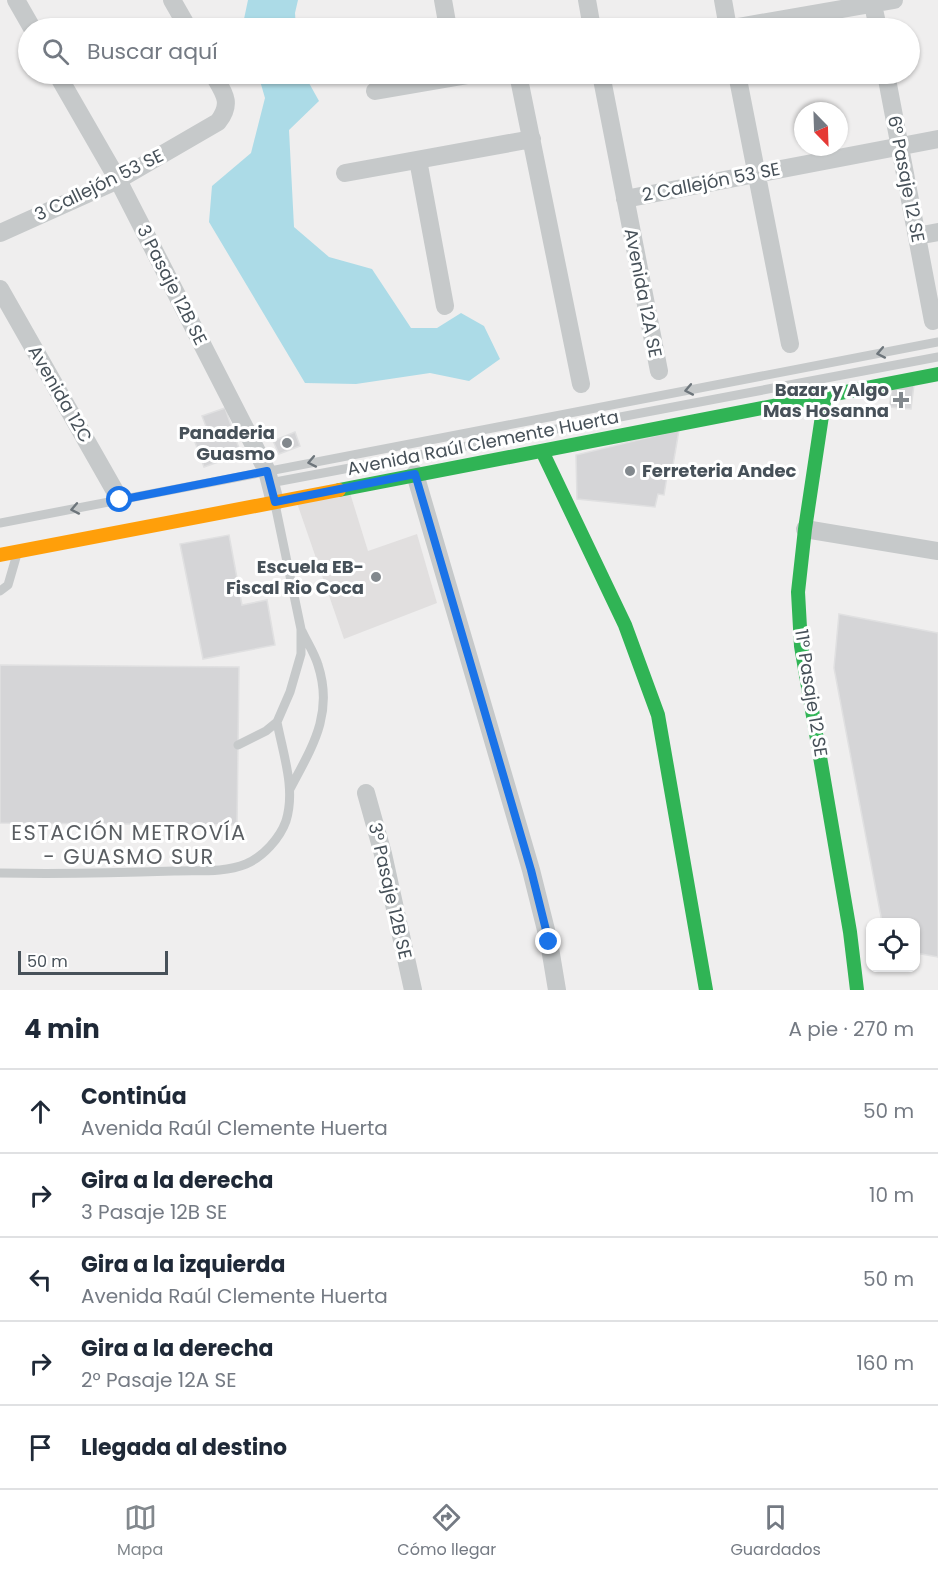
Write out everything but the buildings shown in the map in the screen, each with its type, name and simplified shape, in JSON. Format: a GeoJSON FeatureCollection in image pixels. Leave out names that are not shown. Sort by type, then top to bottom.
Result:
{"type":"FeatureCollection","features":[{"type":"Feature","properties":{"kind":"street"},"geometry":{"type":"LineString","coordinates":[[16,0],[26,18]]}},
{"type":"Feature","properties":{"kind":"street"},"geometry":{"type":"LineString","coordinates":[[172,0],[182,18]]}},
{"type":"Feature","properties":{"kind":"street"},"geometry":{"type":"LineString","coordinates":[[443,0],[446,18]]}},
{"type":"Feature","properties":{"kind":"street"},"geometry":{"type":"LineString","coordinates":[[587,0],[590,18]]}},
{"type":"Feature","properties":{"kind":"street"},"geometry":{"type":"LineString","coordinates":[[723,0],[728,18]]}},
{"type":"Feature","properties":{"kind":"street"},"geometry":{"type":"LineString","coordinates":[[785,18],[894,0]]}},
{"type":"Feature","properties":{"kind":"street"},"geometry":{"type":"LineString","coordinates":[[873,2],[876,18]]}},
{"type":"Feature","properties":{"kind":"street","name":"3 Pasaje 12B SE"},"geometry":{"type":"LineString","coordinates":[[63,84],[118,180],[268,477],[275,502]]}},
{"type":"Feature","properties":{"kind":"street","name":"3 Callejón 53 SE"},"geometry":{"type":"LineString","coordinates":[[0,233],[118,180],[218,122],[225,113],[226,97],[219,84]]}},
{"type":"Feature","properties":{"kind":"street"},"geometry":{"type":"LineString","coordinates":[[375,91],[411,84]]}},
{"type":"Feature","properties":{"kind":"street"},"geometry":{"type":"LineString","coordinates":[[520,84],[581,384]]}},
{"type":"Feature","properties":{"kind":"street","name":"Avenida 12A SE"},"geometry":{"type":"LineString","coordinates":[[603,84],[658,371]]}},
{"type":"Feature","properties":{"kind":"street"},"geometry":{"type":"LineString","coordinates":[[739,84],[790,344]]}},
{"type":"Feature","properties":{"kind":"street","name":"6° Pasaje 12 SE"},"geometry":{"type":"LineString","coordinates":[[888,84],[933,321]]}},
{"type":"Feature","properties":{"kind":"street"},"geometry":{"type":"LineString","coordinates":[[345,173],[532,139]]}},
{"type":"Feature","properties":{"kind":"street","name":"2 Callejón 53 SE"},"geometry":{"type":"LineString","coordinates":[[625,199],[938,139]]}},
{"type":"Feature","properties":{"kind":"street"},"geometry":{"type":"LineString","coordinates":[[418,160],[445,306]]}},
{"type":"Feature","properties":{"kind":"street"},"geometry":{"type":"LineString","coordinates":[[917,236],[938,232]]}},
{"type":"Feature","properties":{"kind":"street","name":"Avenida 12C"},"geometry":{"type":"LineString","coordinates":[[0,289],[120,500]]}},
{"type":"Feature","properties":{"kind":"street","name":"Avenida Raúl Clemente Huerta"},"geometry":{"type":"LineString","coordinates":[[0,555],[938,374]]}},
{"type":"Feature","properties":{"kind":"street","name":"11° Pasaje 12 SE"},"geometry":{"type":"LineString","coordinates":[[825,396],[798,592],[801,646],[850,932],[856,990]]}},
{"type":"Feature","properties":{"kind":"street"},"geometry":{"type":"LineString","coordinates":[[542,451],[625,625],[658,715],[706,990]]}},
{"type":"Feature","properties":{"kind":"street"},"geometry":{"type":"LineString","coordinates":[[415,474],[531,870],[549,942],[557,990]]}},
{"type":"Feature","properties":{"kind":"street"},"geometry":{"type":"LineString","coordinates":[[805,529],[938,551]]}},
{"type":"Feature","properties":{"kind":"street","name":"3° Pasaje 12B SE"},"geometry":{"type":"LineString","coordinates":[[366,793],[383,854],[413,990]]}},
{"type":"Feature","properties":{"kind":"lane"},"geometry":{"type":"LineString","coordinates":[[268,477],[938,342]]}},
{"type":"Feature","properties":{"kind":"lane"},"geometry":{"type":"LineString","coordinates":[[0,523],[938,357]]}},
{"type":"Feature","properties":{"kind":"lane"},"geometry":{"type":"LineString","coordinates":[[238,745],[266,731],[277,722],[290,692],[302,654],[301,629],[275,502]]}},
{"type":"Feature","properties":{"kind":"lane"},"geometry":{"type":"LineString","coordinates":[[0,591],[8,585],[17,552]]}},
{"type":"Feature","properties":{"kind":"lane"},"geometry":{"type":"LineString","coordinates":[[0,873],[92,874],[226,869],[247,863],[269,848],[286,822],[291,789],[323,718],[323,691],[318,665],[301,629]]}},
{"type":"Feature","properties":{"kind":"lane"},"geometry":{"type":"LineString","coordinates":[[277,722],[291,789]]}},
{"type":"Feature","properties":{"kind":"shaded area","name":"Escuela EB- Fiscal Rio Coca"},"geometry":{"type":"Polygon","coordinates":[[[350,493],[368,551],[417,534],[437,603],[344,639],[297,503],[350,493]]]}},
{"type":"Feature","properties":{"kind":"water"},"geometry":{"type":"Polygon","coordinates":[[[248,0],[298,0],[295,18],[244,18],[248,0]]]}},
{"type":"Feature","properties":{"kind":"water"},"geometry":{"type":"Polygon","coordinates":[[[261,84],[310,84],[319,101],[289,130],[294,227],[329,257],[372,269],[411,328],[437,328],[461,313],[484,326],[500,359],[469,381],[430,373],[356,384],[305,383],[209,222],[212,186],[251,153],[265,98],[261,84]]]}},
{"type":"Feature","properties":{"kind":"traffic: fast"},"geometry":{"type":"LineString","coordinates":[[339,490],[938,374]]}},
{"type":"Feature","properties":{"kind":"traffic: fast"},"geometry":{"type":"LineString","coordinates":[[825,396],[798,592],[801,646],[850,932],[857,990]]}},
{"type":"Feature","properties":{"kind":"traffic: fast"},"geometry":{"type":"LineString","coordinates":[[542,451],[625,625],[658,715],[706,990]]}},
{"type":"Feature","properties":{"kind":"traffic: slow"},"geometry":{"type":"LineString","coordinates":[[0,555],[339,490]]}},
{"type":"Feature","properties":{"kind":"place","name":"Bazar y Algo Mas Hosanna"},"geometry":{"type":"Point","coordinates":[901,400]}},
{"type":"Feature","properties":{"kind":"place","name":"Panaderia Guasmo"},"geometry":{"type":"Point","coordinates":[287,443]}},
{"type":"Feature","properties":{"kind":"place","name":"Ferreteria Andec"},"geometry":{"type":"Point","coordinates":[630,471]}},
{"type":"Feature","properties":{"kind":"place","name":"Escuela EB- Fiscal Rio Coca"},"geometry":{"type":"Point","coordinates":[376,577]}},
{"type":"Feature","properties":{"kind":"district","name":"ESTACIÓN METROVÍA - GUASMO SUR"},"geometry":{"type":"Point","coordinates":[129,845]}},
{"type":"Feature","properties":{"kind":"route"},"geometry":{"type":"LineString","coordinates":[[120,500],[267,471],[275,502],[415,474],[531,870],[549,942]]}}]}
